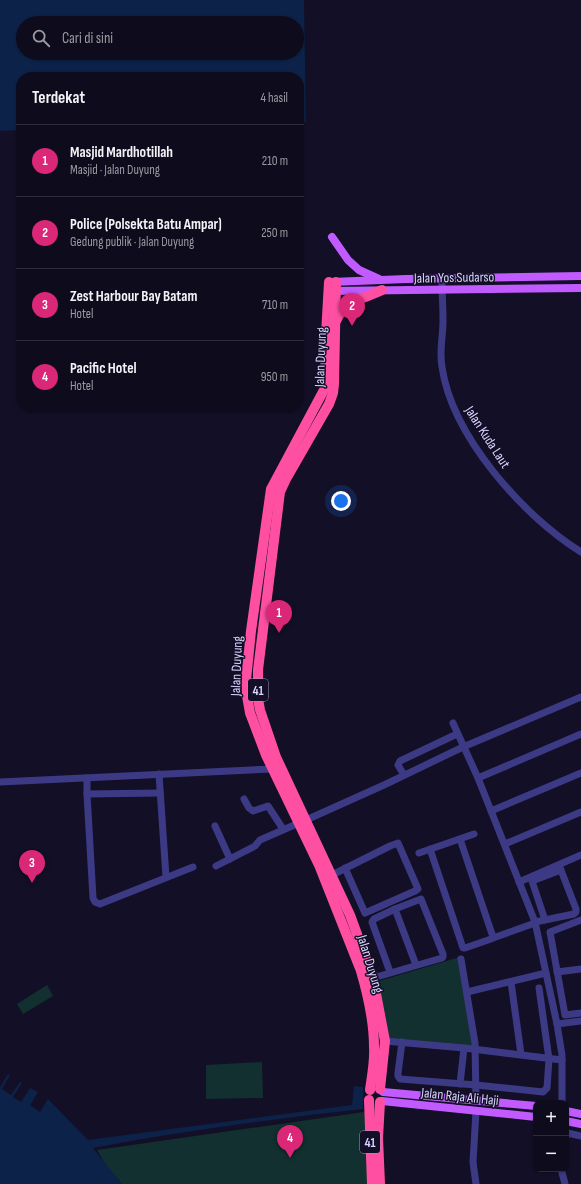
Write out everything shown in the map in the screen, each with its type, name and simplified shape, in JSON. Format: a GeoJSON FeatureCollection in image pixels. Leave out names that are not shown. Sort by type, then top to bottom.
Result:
{"type":"FeatureCollection","features":[{"type":"Feature","properties":{"kind":"highway","name":"Jalan Duyung"},"geometry":{"type":"LineString","coordinates":[[332,286],[335,323],[332,399],[283,484],[278,499],[258,670],[258,699],[260,710],[276,757],[319,865],[345,912],[366,989],[379,1095]]}},
{"type":"Feature","properties":{"kind":"highway","name":"Jalan Duyung"},"geometry":{"type":"LineString","coordinates":[[332,286],[326,334],[325,388],[271,489],[247,667],[248,705],[272,769],[332,874],[345,912],[373,978],[385,1041],[379,1095],[378,1138],[380,1184]]}},
{"type":"Feature","properties":{"kind":"highway"},"geometry":{"type":"LineString","coordinates":[[335,323],[340,313],[348,305],[354,301],[374,295],[382,290]]}},
{"type":"Feature","properties":{"kind":"highway"},"geometry":{"type":"LineString","coordinates":[[251,631],[263,632]]}},
{"type":"Feature","properties":{"kind":"highway","name":"41"},"geometry":{"type":"LineString","coordinates":[[372,1184],[369,1100],[375,1103],[379,1095]]}},
{"type":"Feature","properties":{"kind":"main road"},"geometry":{"type":"LineString","coordinates":[[332,237],[353,266],[381,280]]}},
{"type":"Feature","properties":{"kind":"main road","name":"Jalan Yos Sudarso"},"geometry":{"type":"LineString","coordinates":[[332,286],[381,280],[581,276]]}},
{"type":"Feature","properties":{"kind":"main road","name":"Jalan Yos Sudarso"},"geometry":{"type":"LineString","coordinates":[[332,286],[382,290],[581,288]]}},
{"type":"Feature","properties":{"kind":"main road","name":"Jalan Raja Ali Haji"},"geometry":{"type":"LineString","coordinates":[[379,1095],[419,1095],[533,1106]]}},
{"type":"Feature","properties":{"kind":"main road","name":"Jalan Raja Ali Haji"},"geometry":{"type":"LineString","coordinates":[[379,1095],[418,1105],[533,1117]]}},
{"type":"Feature","properties":{"kind":"main road"},"geometry":{"type":"LineString","coordinates":[[418,1105],[419,1095]]}},
{"type":"Feature","properties":{"kind":"main road"},"geometry":{"type":"LineString","coordinates":[[569,1112],[581,1114]]}},
{"type":"Feature","properties":{"kind":"main road"},"geometry":{"type":"LineString","coordinates":[[569,1122],[581,1124]]}},
{"type":"Feature","properties":{"kind":"street","name":"Jalan Kuda Laut"},"geometry":{"type":"LineString","coordinates":[[442,279],[442,366],[444,380],[460,421],[490,466],[516,498],[529,512],[581,552]]}},
{"type":"Feature","properties":{"kind":"street"},"geometry":{"type":"LineString","coordinates":[[216,866],[255,846],[258,841],[283,829],[384,786],[463,747],[581,697]]}},
{"type":"Feature","properties":{"kind":"street"},"geometry":{"type":"LineString","coordinates":[[453,723],[478,778],[535,923],[557,1024],[562,1060],[562,1100]]}},
{"type":"Feature","properties":{"kind":"street"},"geometry":{"type":"LineString","coordinates":[[404,776],[398,763],[457,734]]}},
{"type":"Feature","properties":{"kind":"street"},"geometry":{"type":"LineString","coordinates":[[478,778],[581,734]]}},
{"type":"Feature","properties":{"kind":"street"},"geometry":{"type":"LineString","coordinates":[[0,782],[272,769]]}},
{"type":"Feature","properties":{"kind":"street"},"geometry":{"type":"LineString","coordinates":[[491,811],[581,773]]}},
{"type":"Feature","properties":{"kind":"street"},"geometry":{"type":"LineString","coordinates":[[159,774],[166,877]]}},
{"type":"Feature","properties":{"kind":"street"},"geometry":{"type":"LineString","coordinates":[[87,778],[94,902],[100,904],[193,867]]}},
{"type":"Feature","properties":{"kind":"street"},"geometry":{"type":"LineString","coordinates":[[87,794],[160,793]]}},
{"type":"Feature","properties":{"kind":"street"},"geometry":{"type":"LineString","coordinates":[[244,799],[252,811],[268,806],[283,829]]}},
{"type":"Feature","properties":{"kind":"street"},"geometry":{"type":"LineString","coordinates":[[505,844],[581,812]]}},
{"type":"Feature","properties":{"kind":"street"},"geometry":{"type":"LineString","coordinates":[[215,826],[230,859]]}},
{"type":"Feature","properties":{"kind":"street"},"geometry":{"type":"LineString","coordinates":[[419,853],[474,834]]}},
{"type":"Feature","properties":{"kind":"street"},"geometry":{"type":"LineString","coordinates":[[460,839],[493,938]]}},
{"type":"Feature","properties":{"kind":"street"},"geometry":{"type":"LineString","coordinates":[[332,874],[390,846],[398,844],[418,885],[418,889],[381,907],[364,913],[345,868]]}},
{"type":"Feature","properties":{"kind":"street"},"geometry":{"type":"LineString","coordinates":[[430,849],[463,948],[535,923],[574,914],[576,909],[560,868]]}},
{"type":"Feature","properties":{"kind":"street"},"geometry":{"type":"LineString","coordinates":[[545,920],[532,882],[560,868],[581,855]]}},
{"type":"Feature","properties":{"kind":"street"},"geometry":{"type":"LineString","coordinates":[[520,882],[560,868]]}},
{"type":"Feature","properties":{"kind":"street"},"geometry":{"type":"LineString","coordinates":[[373,978],[442,958],[443,954],[422,899],[418,899],[395,909],[374,919],[372,922],[390,972]]}},
{"type":"Feature","properties":{"kind":"street"},"geometry":{"type":"LineString","coordinates":[[395,909],[416,965]]}},
{"type":"Feature","properties":{"kind":"street"},"geometry":{"type":"LineString","coordinates":[[345,912],[363,910]]}},
{"type":"Feature","properties":{"kind":"street"},"geometry":{"type":"LineString","coordinates":[[581,920],[550,932],[566,1015],[581,1013]]}},
{"type":"Feature","properties":{"kind":"street"},"geometry":{"type":"LineString","coordinates":[[461,959],[476,1049],[476,1100]]}},
{"type":"Feature","properties":{"kind":"street"},"geometry":{"type":"LineString","coordinates":[[557,972],[581,969]]}},
{"type":"Feature","properties":{"kind":"street"},"geometry":{"type":"LineString","coordinates":[[467,992],[546,973]]}},
{"type":"Feature","properties":{"kind":"street"},"geometry":{"type":"LineString","coordinates":[[511,982],[521,1054]]}},
{"type":"Feature","properties":{"kind":"street"},"geometry":{"type":"LineString","coordinates":[[402,1042],[398,1078],[460,1084],[476,1084],[544,1092],[547,1088],[549,1059],[540,988]]}},
{"type":"Feature","properties":{"kind":"street"},"geometry":{"type":"LineString","coordinates":[[557,1024],[581,1021]]}},
{"type":"Feature","properties":{"kind":"street"},"geometry":{"type":"LineString","coordinates":[[385,1041],[476,1049],[562,1060]]}},
{"type":"Feature","properties":{"kind":"street"},"geometry":{"type":"LineString","coordinates":[[460,1084],[464,1048]]}},
{"type":"Feature","properties":{"kind":"street"},"geometry":{"type":"LineString","coordinates":[[476,1111],[473,1162],[476,1184]]}},
{"type":"Feature","properties":{"kind":"street"},"geometry":{"type":"LineString","coordinates":[[566,1136],[568,1132],[581,1136]]}},
{"type":"Feature","properties":{"kind":"street"},"geometry":{"type":"LineString","coordinates":[[562,1172],[565,1184]]}},
{"type":"Feature","properties":{"kind":"green space"},"geometry":{"type":"Polygon","coordinates":[[[460,957],[475,1048],[385,1040],[379,981],[460,957]]]}},
{"type":"Feature","properties":{"kind":"green space"},"geometry":{"type":"Polygon","coordinates":[[[47,985],[53,996],[23,1014],[17,1004],[47,985]]]}},
{"type":"Feature","properties":{"kind":"green space"},"geometry":{"type":"Polygon","coordinates":[[[262,1062],[263,1098],[206,1099],[206,1065],[262,1062]]]}},
{"type":"Feature","properties":{"kind":"green space"},"geometry":{"type":"Polygon","coordinates":[[[371,1111],[374,1184],[122,1184],[105,1164],[97,1150],[371,1111]]]}},
{"type":"Feature","properties":{"kind":"water"},"geometry":{"type":"Polygon","coordinates":[[[0,0],[304,0],[306,122],[304,122],[304,72],[16,72],[16,130],[0,131],[0,0]]]}},
{"type":"Feature","properties":{"kind":"water"},"geometry":{"type":"Polygon","coordinates":[[[8,1074],[10,1075],[2,1089],[11,1095],[20,1082],[22,1083],[13,1097],[21,1102],[30,1088],[38,1092],[30,1105],[40,1112],[48,1099],[88,1140],[352,1105],[354,1086],[363,1087],[363,1109],[228,1126],[93,1148],[122,1184],[0,1184],[0,1087],[8,1074]]]}},
{"type":"Feature","properties":{"kind":"place","name":"Police (Polsekta Batu Ampar)"},"geometry":{"type":"Point","coordinates":[352,326]}},
{"type":"Feature","properties":{"kind":"place","name":"Masjid Mardhotillah"},"geometry":{"type":"Point","coordinates":[279,633]}},
{"type":"Feature","properties":{"kind":"place","name":"Zest Harbour Bay Batam"},"geometry":{"type":"Point","coordinates":[32,883]}},
{"type":"Feature","properties":{"kind":"place","name":"Pacific Hotel"},"geometry":{"type":"Point","coordinates":[290,1158]}}]}
